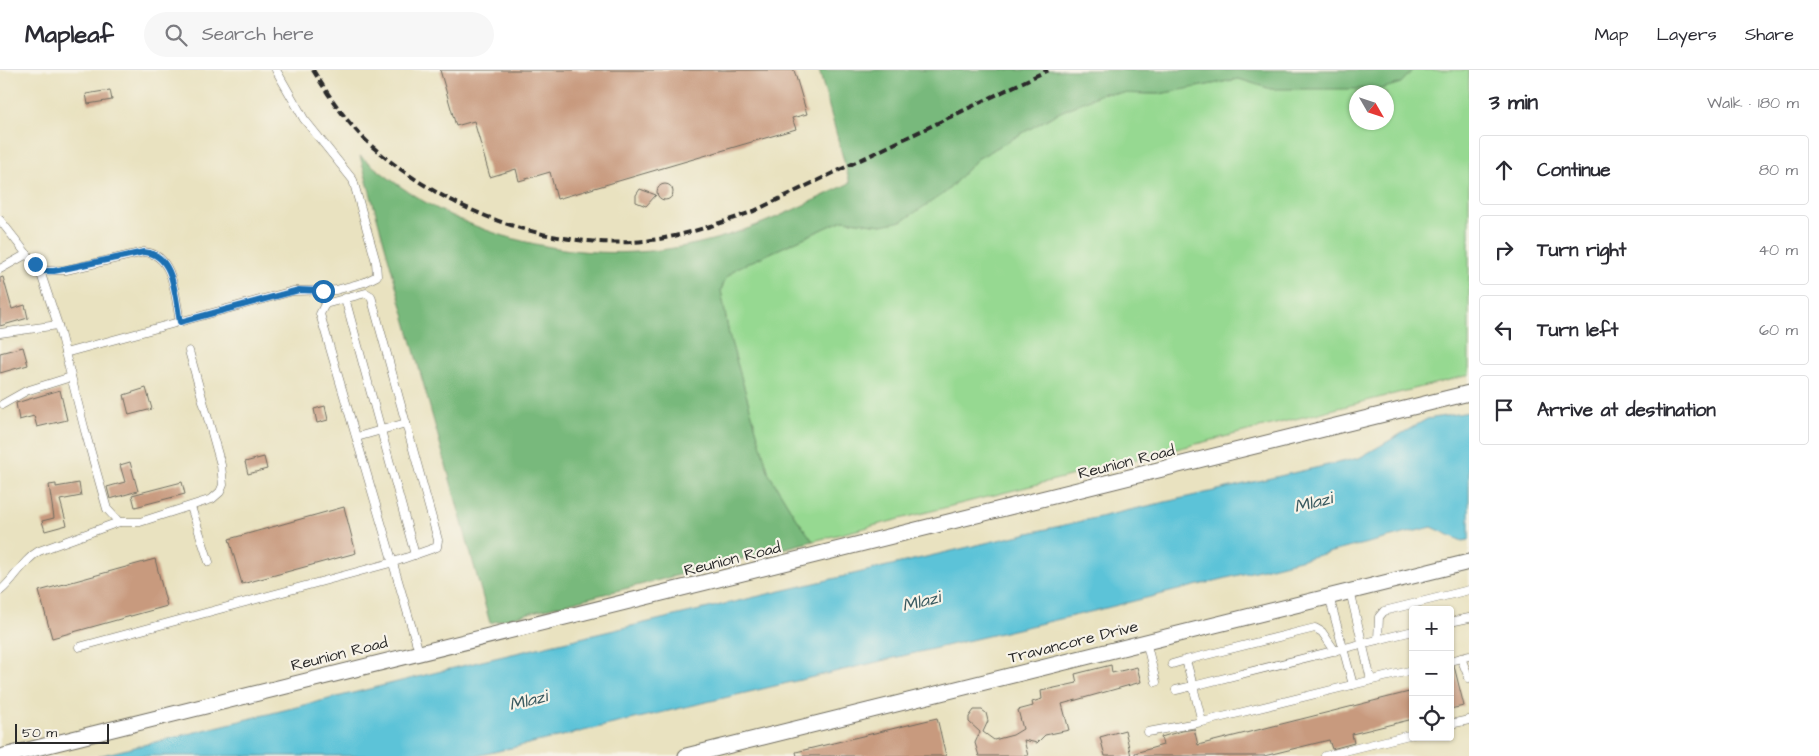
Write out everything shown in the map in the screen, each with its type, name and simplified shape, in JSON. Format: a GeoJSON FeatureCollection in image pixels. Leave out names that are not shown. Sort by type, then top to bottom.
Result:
{"type":"FeatureCollection","features":[{"type":"Feature","properties":{"kind":"street","name":"Reunion Road"},"geometry":{"type":"LineString","coordinates":[[4,756],[1469,393]]}},
{"type":"Feature","properties":{"kind":"street","name":"Travancore Drive"},"geometry":{"type":"LineString","coordinates":[[686,756],[1469,562]]}},
{"type":"Feature","properties":{"kind":"lane"},"geometry":{"type":"LineString","coordinates":[[65,353],[299,290],[336,290],[366,282],[377,276],[376,262],[353,180],[304,118],[276,70]]}},
{"type":"Feature","properties":{"kind":"lane"},"geometry":{"type":"LineString","coordinates":[[0,220],[40,271],[58,325],[107,509],[119,522]]}},
{"type":"Feature","properties":{"kind":"lane"},"geometry":{"type":"LineString","coordinates":[[40,271],[66,270],[151,252],[159,256],[169,271],[180,322]]}},
{"type":"Feature","properties":{"kind":"lane"},"geometry":{"type":"LineString","coordinates":[[0,269],[27,254]]}},
{"type":"Feature","properties":{"kind":"lane"},"geometry":{"type":"LineString","coordinates":[[79,647],[394,562],[437,547],[438,540],[371,296],[366,293],[326,304],[320,314],[394,562],[419,652]]}},
{"type":"Feature","properties":{"kind":"lane"},"geometry":{"type":"LineString","coordinates":[[345,298],[415,555]]}},
{"type":"Feature","properties":{"kind":"lane"},"geometry":{"type":"LineString","coordinates":[[0,333],[58,325]]}},
{"type":"Feature","properties":{"kind":"lane"},"geometry":{"type":"LineString","coordinates":[[0,591],[15,576],[29,557],[39,551],[119,522],[140,522],[191,507],[212,499],[220,492],[223,476],[189,351]]}},
{"type":"Feature","properties":{"kind":"lane"},"geometry":{"type":"LineString","coordinates":[[3,404],[26,391],[71,377]]}},
{"type":"Feature","properties":{"kind":"lane"},"geometry":{"type":"LineString","coordinates":[[357,436],[406,423]]}},
{"type":"Feature","properties":{"kind":"lane"},"geometry":{"type":"LineString","coordinates":[[191,507],[209,562]]}},
{"type":"Feature","properties":{"kind":"lane"},"geometry":{"type":"LineString","coordinates":[[1378,640],[1379,617],[1384,611],[1469,590]]}},
{"type":"Feature","properties":{"kind":"lane"},"geometry":{"type":"LineString","coordinates":[[1350,591],[1371,680]]}},
{"type":"Feature","properties":{"kind":"lane"},"geometry":{"type":"LineString","coordinates":[[1329,596],[1353,684]]}},
{"type":"Feature","properties":{"kind":"lane"},"geometry":{"type":"LineString","coordinates":[[1454,621],[1469,618]]}},
{"type":"Feature","properties":{"kind":"lane"},"geometry":{"type":"LineString","coordinates":[[1172,664],[1315,628],[1322,632],[1335,651]]}},
{"type":"Feature","properties":{"kind":"lane"},"geometry":{"type":"LineString","coordinates":[[1176,690],[1409,632]]}},
{"type":"Feature","properties":{"kind":"lane"},"geometry":{"type":"LineString","coordinates":[[1146,641],[1156,682]]}},
{"type":"Feature","properties":{"kind":"lane"},"geometry":{"type":"LineString","coordinates":[[1465,657],[1469,678]]}},
{"type":"Feature","properties":{"kind":"lane"},"geometry":{"type":"LineString","coordinates":[[1186,660],[1202,722]]}},
{"type":"Feature","properties":{"kind":"lane"},"geometry":{"type":"LineString","coordinates":[[1148,732],[1202,722],[1409,671]]}},
{"type":"Feature","properties":{"kind":"lane"},"geometry":{"type":"LineString","coordinates":[[1454,723],[1469,720]]}},
{"type":"Feature","properties":{"kind":"lane"},"geometry":{"type":"LineString","coordinates":[[1325,756],[1409,735]]}},
{"type":"Feature","properties":{"kind":"green space"},"geometry":{"type":"Polygon","coordinates":[[[819,70],[1413,70],[1401,83],[1394,85],[1349,85],[1349,89],[1271,89],[1239,79],[1159,94],[1103,93],[1056,114],[977,159],[946,192],[902,221],[882,225],[843,220],[737,268],[726,278],[721,290],[729,335],[769,474],[794,515],[813,541],[490,623],[360,156],[422,201],[468,223],[505,236],[542,245],[581,251],[620,253],[659,250],[697,244],[764,222],[850,183],[819,70]]]}},
{"type":"Feature","properties":{"kind":"green space"},"geometry":{"type":"Polygon","coordinates":[[[1413,70],[1469,70],[1469,375],[813,541],[794,515],[769,474],[729,335],[721,290],[726,278],[737,268],[843,220],[882,225],[946,192],[977,159],[1056,114],[1103,93],[1159,94],[1239,79],[1271,89],[1410,73],[1413,70]]]}},
{"type":"Feature","properties":{"kind":"water","name":"Mlazi"},"geometry":{"type":"Polygon","coordinates":[[[1469,412],[1469,540],[1462,541],[1432,527],[1094,611],[477,756],[99,756],[478,662],[1359,458],[1427,419],[1469,412]]]}},
{"type":"Feature","properties":{"kind":"building"},"geometry":{"type":"Polygon","coordinates":[[[440,70],[794,70],[807,114],[792,118],[796,129],[557,199],[550,172],[519,181],[516,169],[490,177],[474,121],[456,126],[440,70]]]}},
{"type":"Feature","properties":{"kind":"building"},"geometry":{"type":"Polygon","coordinates":[[[110,90],[112,100],[88,104],[86,94],[110,90]]]}},
{"type":"Feature","properties":{"kind":"building"},"geometry":{"type":"Polygon","coordinates":[[[665,184],[671,186],[673,192],[671,198],[665,200],[659,198],[657,192],[659,186],[665,184]]]}},
{"type":"Feature","properties":{"kind":"building"},"geometry":{"type":"Polygon","coordinates":[[[640,189],[656,195],[646,206],[636,202],[636,195],[640,189]]]}},
{"type":"Feature","properties":{"kind":"building"},"geometry":{"type":"Polygon","coordinates":[[[3,277],[12,309],[25,305],[28,318],[0,326],[0,278],[3,277]]]}},
{"type":"Feature","properties":{"kind":"building"},"geometry":{"type":"Polygon","coordinates":[[[23,347],[28,365],[0,373],[0,353],[23,347]]]}},
{"type":"Feature","properties":{"kind":"building"},"geometry":{"type":"Polygon","coordinates":[[[146,388],[152,409],[129,415],[124,395],[146,388]]]}},
{"type":"Feature","properties":{"kind":"building"},"geometry":{"type":"Polygon","coordinates":[[[60,390],[67,420],[37,427],[34,416],[19,420],[16,403],[60,390]]]}},
{"type":"Feature","properties":{"kind":"building"},"geometry":{"type":"Polygon","coordinates":[[[325,406],[328,420],[317,423],[314,409],[325,406]]]}},
{"type":"Feature","properties":{"kind":"building"},"geometry":{"type":"Polygon","coordinates":[[[264,457],[267,469],[248,474],[245,462],[264,457]]]}},
{"type":"Feature","properties":{"kind":"building"},"geometry":{"type":"Polygon","coordinates":[[[130,462],[138,491],[110,499],[107,487],[125,482],[120,465],[130,462]]]}},
{"type":"Feature","properties":{"kind":"building"},"geometry":{"type":"Polygon","coordinates":[[[182,482],[185,494],[135,507],[132,495],[182,482]]]}},
{"type":"Feature","properties":{"kind":"building"},"geometry":{"type":"Polygon","coordinates":[[[79,483],[81,496],[60,500],[67,525],[45,531],[42,521],[54,518],[49,485],[56,484],[56,487],[79,483]]]}},
{"type":"Feature","properties":{"kind":"building"},"geometry":{"type":"Polygon","coordinates":[[[344,507],[356,553],[242,584],[229,539],[344,507]]]}},
{"type":"Feature","properties":{"kind":"building"},"geometry":{"type":"Polygon","coordinates":[[[155,559],[167,606],[52,638],[39,591],[155,559]]]}},
{"type":"Feature","properties":{"kind":"building"},"geometry":{"type":"Polygon","coordinates":[[[1111,665],[1112,673],[1137,667],[1141,682],[1062,704],[1069,730],[1045,735],[1037,743],[1024,740],[1028,756],[979,756],[975,743],[980,732],[969,722],[969,717],[974,710],[982,710],[986,713],[988,721],[983,732],[994,740],[1013,735],[1023,729],[1018,710],[1033,706],[1032,702],[1042,699],[1041,691],[1077,683],[1075,674],[1111,665]]]}},
{"type":"Feature","properties":{"kind":"building"},"geometry":{"type":"Polygon","coordinates":[[[1454,666],[1464,706],[1454,708],[1454,666]]]}},
{"type":"Feature","properties":{"kind":"building"},"geometry":{"type":"Polygon","coordinates":[[[1409,692],[1409,720],[1352,734],[1354,743],[1332,749],[1329,740],[1264,756],[1135,756],[1135,753],[1163,745],[1161,737],[1182,731],[1194,729],[1198,745],[1409,692]]]}},
{"type":"Feature","properties":{"kind":"building"},"geometry":{"type":"Polygon","coordinates":[[[937,718],[946,756],[797,756],[796,752],[937,718]]]}},
{"type":"Feature","properties":{"kind":"building"},"geometry":{"type":"Polygon","coordinates":[[[1125,730],[1131,756],[1105,756],[1100,737],[1125,730]]]}},
{"type":"Feature","properties":{"kind":"railway"},"geometry":{"type":"LineString","coordinates":[[313,70],[340,111],[356,130],[374,148],[430,189],[494,219],[528,230],[563,238],[597,242],[632,242],[663,238],[709,226],[754,211],[1048,70]]}},
{"type":"Feature","properties":{"kind":"route"},"geometry":{"type":"LineString","coordinates":[[35,264],[40,271],[66,270],[151,252],[165,262],[169,271],[180,322],[299,290],[323,291]]}}]}
